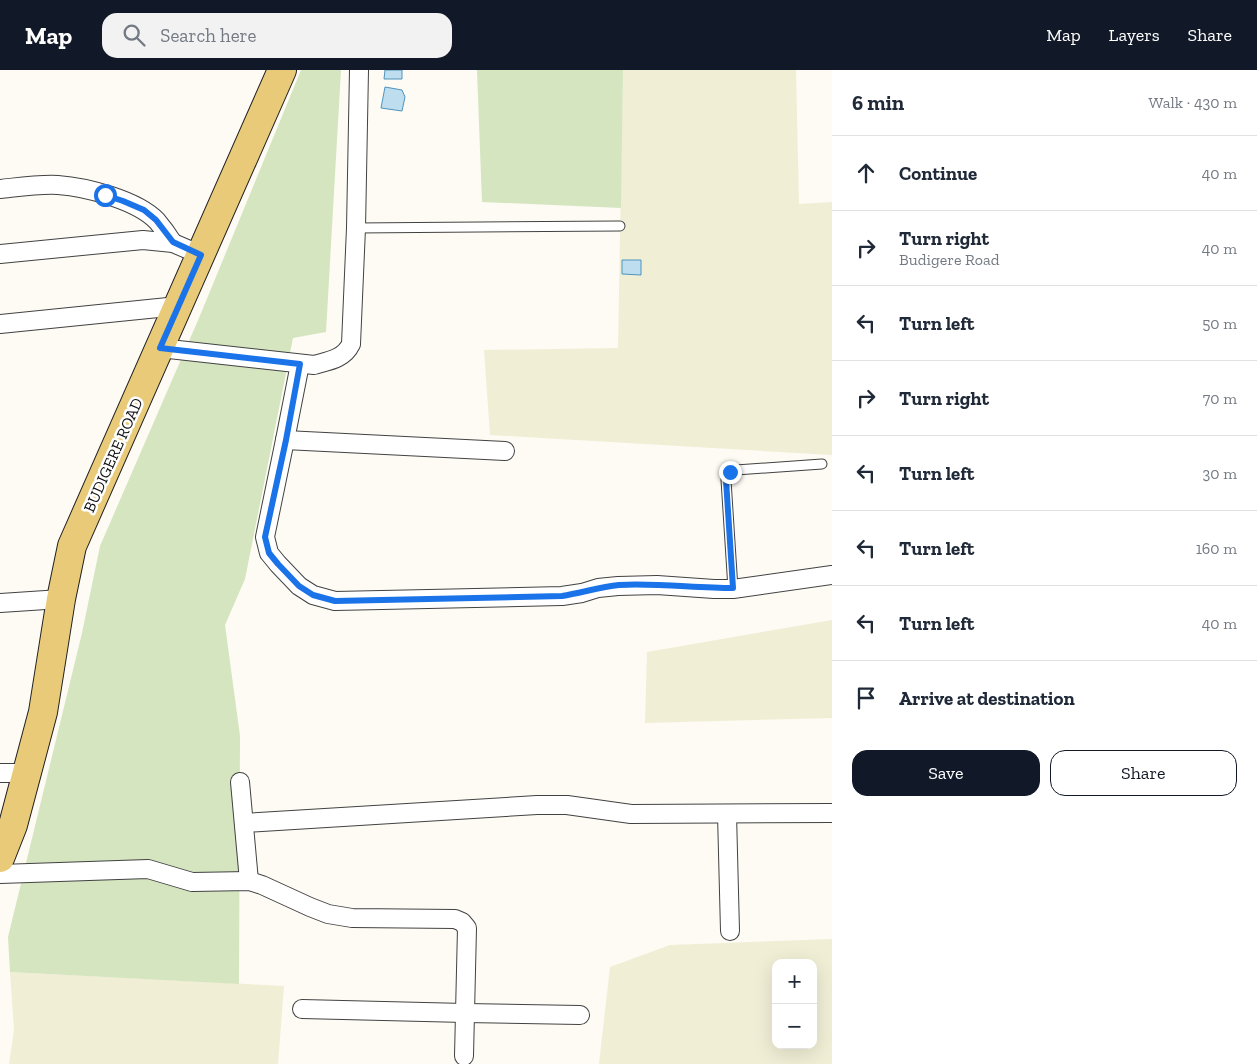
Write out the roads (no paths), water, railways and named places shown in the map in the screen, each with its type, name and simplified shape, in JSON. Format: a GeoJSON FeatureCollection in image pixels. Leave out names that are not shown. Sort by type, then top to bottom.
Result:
{"type":"FeatureCollection","features":[{"type":"Feature","properties":{"kind":"main road","name":"BUDIGERE ROAD"},"geometry":{"type":"LineString","coordinates":[[0,858],[13,825],[43,712],[61,599],[72,546],[282,70]]}},
{"type":"Feature","properties":{"kind":"street"},"geometry":{"type":"LineString","coordinates":[[160,348],[314,365],[337,358],[348,351],[351,344],[356,228],[359,70]]}},
{"type":"Feature","properties":{"kind":"street"},"geometry":{"type":"LineString","coordinates":[[0,189],[57,186],[83,189],[105,195],[144,210],[156,220],[173,242]]}},
{"type":"Feature","properties":{"kind":"street"},"geometry":{"type":"LineString","coordinates":[[0,254],[143,240],[173,242],[201,255]]}},
{"type":"Feature","properties":{"kind":"street"},"geometry":{"type":"LineString","coordinates":[[0,324],[178,306]]}},
{"type":"Feature","properties":{"kind":"street"},"geometry":{"type":"LineString","coordinates":[[300,364],[265,537],[269,553],[278,564],[299,586],[313,595],[335,601],[562,596],[598,588],[618,586],[657,585],[733,588],[832,574]]}},
{"type":"Feature","properties":{"kind":"street"},"geometry":{"type":"LineString","coordinates":[[286,440],[505,451]]}},
{"type":"Feature","properties":{"kind":"street"},"geometry":{"type":"LineString","coordinates":[[0,603],[61,599]]}},
{"type":"Feature","properties":{"kind":"street"},"geometry":{"type":"LineString","coordinates":[[0,773],[27,773]]}},
{"type":"Feature","properties":{"kind":"street"},"geometry":{"type":"LineString","coordinates":[[240,782],[249,882]]}},
{"type":"Feature","properties":{"kind":"street"},"geometry":{"type":"LineString","coordinates":[[244,823],[537,805],[567,805],[631,814],[832,813]]}},
{"type":"Feature","properties":{"kind":"street"},"geometry":{"type":"LineString","coordinates":[[728,814],[730,931]]}},
{"type":"Feature","properties":{"kind":"street"},"geometry":{"type":"LineString","coordinates":[[0,874],[148,869],[192,882],[249,882],[262,885],[328,914],[352,918],[455,920],[462,922],[467,928],[464,1056]]}},
{"type":"Feature","properties":{"kind":"street"},"geometry":{"type":"LineString","coordinates":[[302,1009],[580,1015]]}},
{"type":"Feature","properties":{"kind":"lane"},"geometry":{"type":"LineString","coordinates":[[356,228],[620,226]]}},
{"type":"Feature","properties":{"kind":"lane"},"geometry":{"type":"LineString","coordinates":[[733,588],[727,476],[730,472],[736,470],[822,464]]}},
{"type":"Feature","properties":{"kind":"water"},"geometry":{"type":"Polygon","coordinates":[[[385,70],[402,70],[402,79],[384,79],[385,70]]]}},
{"type":"Feature","properties":{"kind":"water"},"geometry":{"type":"Polygon","coordinates":[[[385,87],[402,90],[405,97],[402,111],[381,108],[385,87]]]}},
{"type":"Feature","properties":{"kind":"water"},"geometry":{"type":"Polygon","coordinates":[[[622,260],[641,260],[641,275],[622,274],[622,260]]]}}]}
